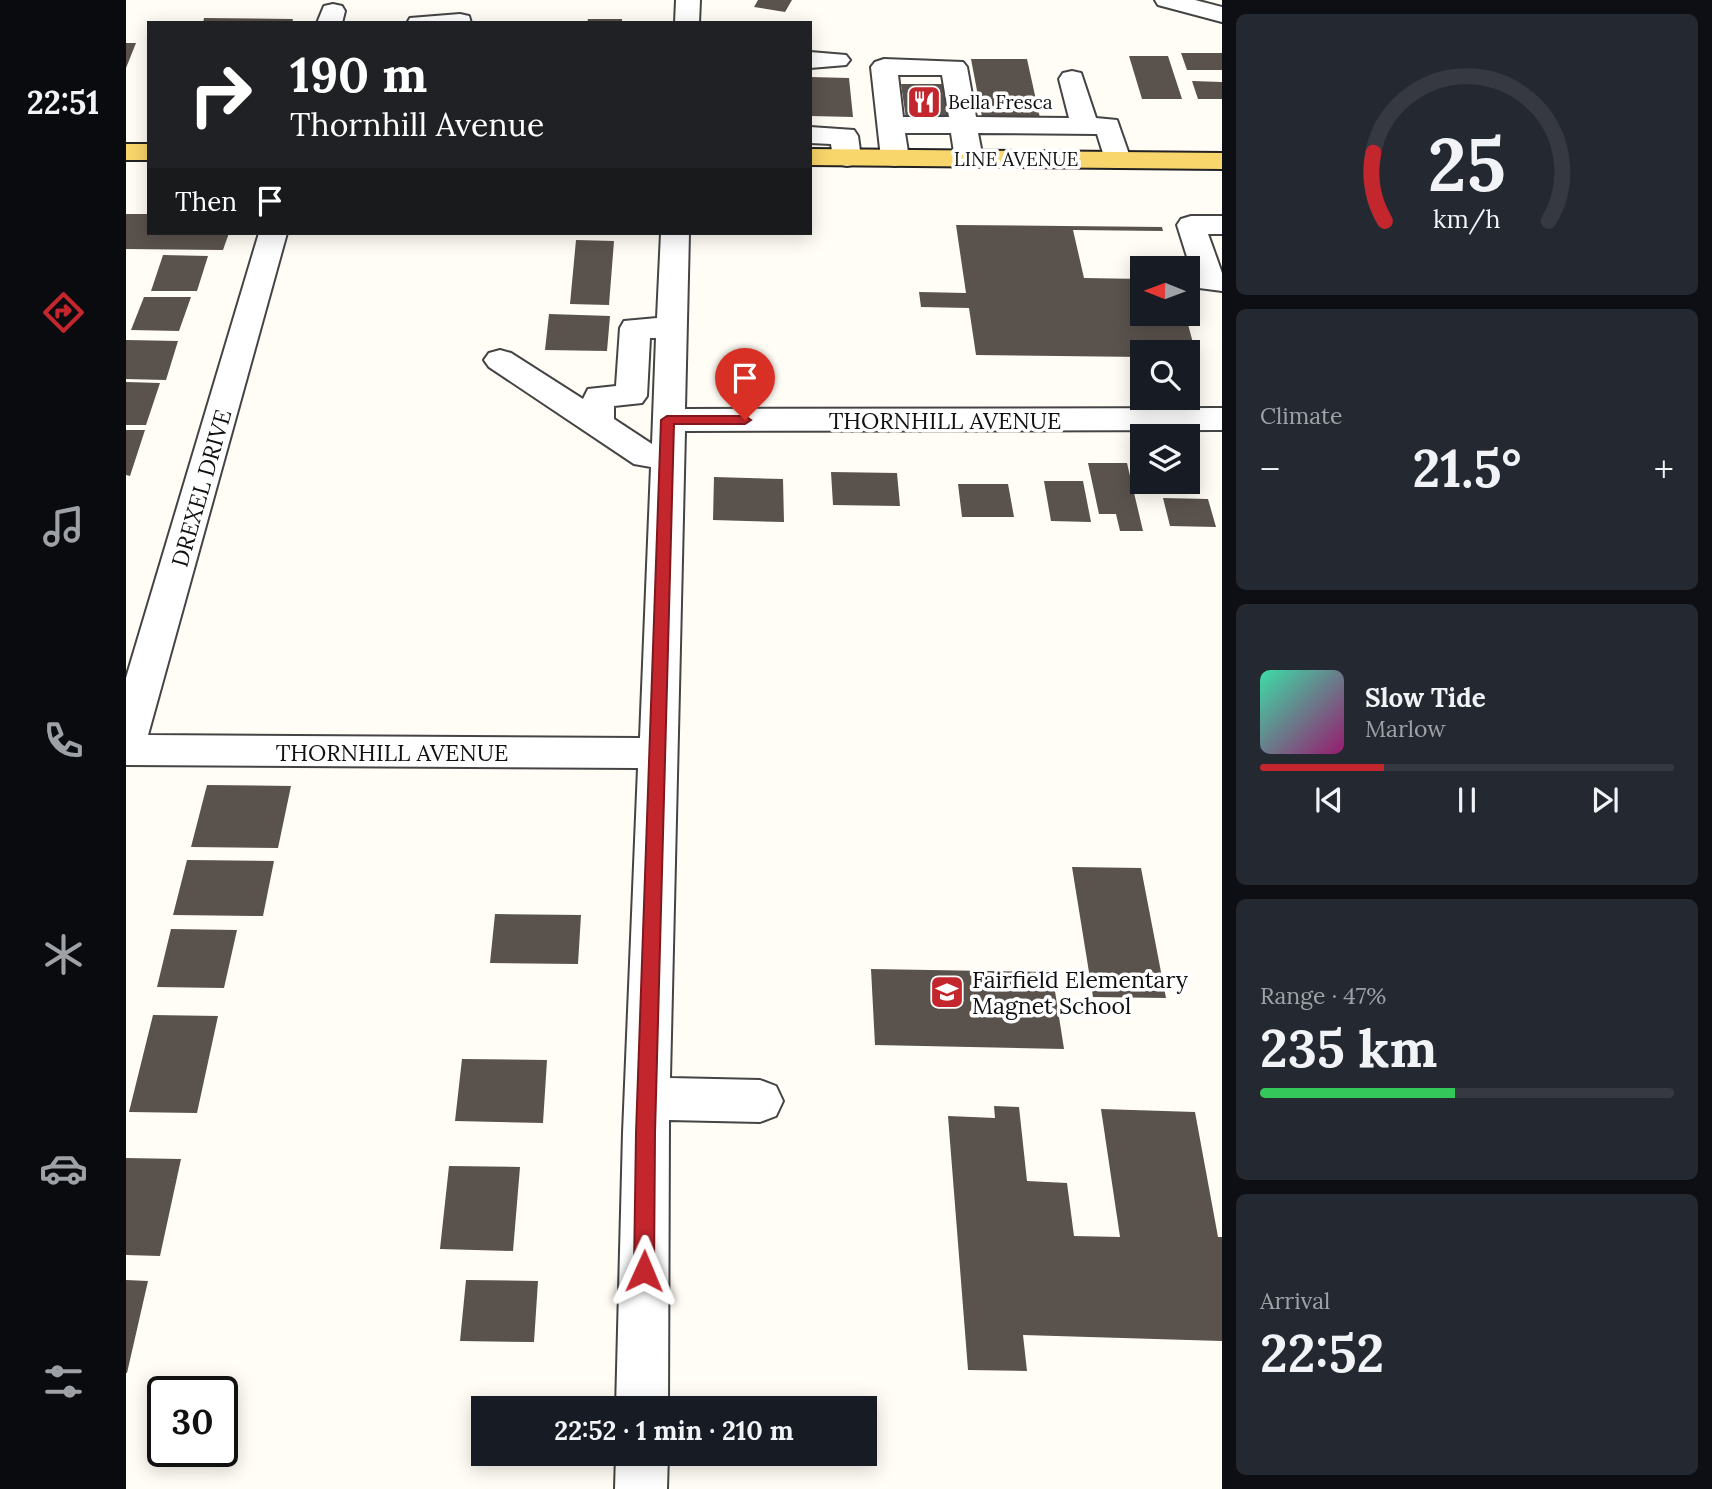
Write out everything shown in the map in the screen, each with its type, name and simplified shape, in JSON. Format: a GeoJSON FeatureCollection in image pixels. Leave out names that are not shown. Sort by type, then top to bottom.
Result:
{"type":"FeatureCollection","features":[{"type":"Feature","properties":{"kind":"main road"},"geometry":{"type":"LineString","coordinates":[[126,152],[147,152]]}},
{"type":"Feature","properties":{"kind":"main road","name":"LINE AVENUE"},"geometry":{"type":"LineString","coordinates":[[812,158],[1222,161]]}},
{"type":"Feature","properties":{"kind":"street"},"geometry":{"type":"LineString","coordinates":[[687,21],[688,0]]}},
{"type":"Feature","properties":{"kind":"street"},"geometry":{"type":"LineString","coordinates":[[1167,0],[1222,15]]}},
{"type":"Feature","properties":{"kind":"street"},"geometry":{"type":"LineString","coordinates":[[812,60],[837,60]]}},
{"type":"Feature","properties":{"kind":"street"},"geometry":{"type":"LineString","coordinates":[[895,158],[884,67],[954,68],[969,159]]}},
{"type":"Feature","properties":{"kind":"street"},"geometry":{"type":"LineString","coordinates":[[1066,159],[1072,126],[1072,79]]}},
{"type":"Feature","properties":{"kind":"street"},"geometry":{"type":"LineString","coordinates":[[891,125],[1108,126],[1117,160]]}},
{"type":"Feature","properties":{"kind":"street"},"geometry":{"type":"LineString","coordinates":[[812,135],[844,136],[847,158]]}},
{"type":"Feature","properties":{"kind":"street"},"geometry":{"type":"LineString","coordinates":[[1222,225],[1191,225],[1210,282],[1222,282]]}},
{"type":"Feature","properties":{"kind":"street","name":"DREXEL DRIVE"},"geometry":{"type":"LineString","coordinates":[[126,743],[272,235]]}},
{"type":"Feature","properties":{"kind":"street"},"geometry":{"type":"LineString","coordinates":[[642,1396],[647,1099],[675,235]]}},
{"type":"Feature","properties":{"kind":"street"},"geometry":{"type":"LineString","coordinates":[[597,424],[599,396],[631,396],[635,328],[671,328]]}},
{"type":"Feature","properties":{"kind":"street","name":"THORNHILL AVENUE"},"geometry":{"type":"LineString","coordinates":[[500,360],[646,456],[667,438],[1222,419]]}},
{"type":"Feature","properties":{"kind":"street","name":"THORNHILL AVENUE"},"geometry":{"type":"LineString","coordinates":[[126,750],[657,753]]}},
{"type":"Feature","properties":{"kind":"street"},"geometry":{"type":"LineString","coordinates":[[647,1099],[760,1101]]}},
{"type":"Feature","properties":{"kind":"street"},"geometry":{"type":"LineString","coordinates":[[641,1489],[642,1466]]}},
{"type":"Feature","properties":{"kind":"building"},"geometry":{"type":"Polygon","coordinates":[[[758,0],[792,0],[785,12],[754,7],[758,0]]]}},
{"type":"Feature","properties":{"kind":"building"},"geometry":{"type":"Polygon","coordinates":[[[204,18],[293,19],[292,21],[203,21],[204,18]]]}},
{"type":"Feature","properties":{"kind":"building"},"geometry":{"type":"Polygon","coordinates":[[[588,19],[622,19],[622,21],[588,19]]]}},
{"type":"Feature","properties":{"kind":"building"},"geometry":{"type":"Polygon","coordinates":[[[126,43],[136,43],[126,68],[126,43]]]}},
{"type":"Feature","properties":{"kind":"building"},"geometry":{"type":"Polygon","coordinates":[[[1181,53],[1222,53],[1222,70],[1187,70],[1181,53]]]}},
{"type":"Feature","properties":{"kind":"building"},"geometry":{"type":"Polygon","coordinates":[[[1129,56],[1168,56],[1182,99],[1142,99],[1129,56]]]}},
{"type":"Feature","properties":{"kind":"building"},"geometry":{"type":"Polygon","coordinates":[[[971,59],[1027,59],[1040,118],[982,117],[971,59]]]}},
{"type":"Feature","properties":{"kind":"building"},"geometry":{"type":"Polygon","coordinates":[[[812,77],[849,78],[853,117],[812,116],[812,77]]]}},
{"type":"Feature","properties":{"kind":"building"},"geometry":{"type":"Polygon","coordinates":[[[1192,81],[1222,82],[1222,99],[1198,99],[1192,81]]]}},
{"type":"Feature","properties":{"kind":"building","name":"Bella Fresca"},"geometry":{"type":"Polygon","coordinates":[[[901,84],[942,84],[948,119],[906,119],[901,84]]]}},
{"type":"Feature","properties":{"kind":"building"},"geometry":{"type":"Polygon","coordinates":[[[126,214],[147,214],[147,235],[228,235],[223,250],[126,249],[126,214]]]}},
{"type":"Feature","properties":{"kind":"building"},"geometry":{"type":"Polygon","coordinates":[[[956,225],[1162,227],[1163,231],[1073,230],[1084,278],[1130,279],[1130,326],[1188,326],[1192,340],[1130,340],[1130,357],[976,355],[969,308],[921,307],[919,292],[966,293],[956,225]]]}},
{"type":"Feature","properties":{"kind":"building"},"geometry":{"type":"Polygon","coordinates":[[[576,240],[614,241],[609,305],[570,304],[576,240]]]}},
{"type":"Feature","properties":{"kind":"building"},"geometry":{"type":"Polygon","coordinates":[[[163,255],[208,256],[197,291],[151,291],[163,255]]]}},
{"type":"Feature","properties":{"kind":"building"},"geometry":{"type":"Polygon","coordinates":[[[144,297],[191,297],[179,331],[131,330],[144,297]]]}},
{"type":"Feature","properties":{"kind":"building"},"geometry":{"type":"Polygon","coordinates":[[[549,314],[610,316],[607,351],[545,350],[549,314]]]}},
{"type":"Feature","properties":{"kind":"building"},"geometry":{"type":"Polygon","coordinates":[[[126,340],[178,341],[166,380],[126,379],[126,340]]]}},
{"type":"Feature","properties":{"kind":"building"},"geometry":{"type":"Polygon","coordinates":[[[126,382],[160,383],[146,425],[126,425],[126,382]]]}},
{"type":"Feature","properties":{"kind":"building"},"geometry":{"type":"Polygon","coordinates":[[[126,430],[145,430],[130,476],[126,475],[126,430]]]}},
{"type":"Feature","properties":{"kind":"building"},"geometry":{"type":"Polygon","coordinates":[[[1088,463],[1127,463],[1130,494],[1134,494],[1143,531],[1120,531],[1116,514],[1099,514],[1088,463]]]}},
{"type":"Feature","properties":{"kind":"building"},"geometry":{"type":"Polygon","coordinates":[[[831,472],[897,473],[900,506],[833,505],[831,472]]]}},
{"type":"Feature","properties":{"kind":"building"},"geometry":{"type":"Polygon","coordinates":[[[714,477],[783,479],[784,522],[713,520],[714,477]]]}},
{"type":"Feature","properties":{"kind":"building"},"geometry":{"type":"Polygon","coordinates":[[[1044,481],[1083,481],[1091,522],[1051,521],[1044,481]]]}},
{"type":"Feature","properties":{"kind":"building"},"geometry":{"type":"Polygon","coordinates":[[[958,484],[1008,484],[1014,517],[962,517],[958,484]]]}},
{"type":"Feature","properties":{"kind":"building"},"geometry":{"type":"Polygon","coordinates":[[[1163,498],[1208,499],[1216,527],[1170,526],[1163,498]]]}},
{"type":"Feature","properties":{"kind":"building"},"geometry":{"type":"Polygon","coordinates":[[[207,785],[291,786],[278,848],[191,847],[207,785]]]}},
{"type":"Feature","properties":{"kind":"building"},"geometry":{"type":"Polygon","coordinates":[[[187,860],[274,861],[263,916],[173,915],[187,860]]]}},
{"type":"Feature","properties":{"kind":"building"},"geometry":{"type":"Polygon","coordinates":[[[1072,867],[1141,868],[1166,998],[1093,997],[1072,867]]]}},
{"type":"Feature","properties":{"kind":"building"},"geometry":{"type":"Polygon","coordinates":[[[495,914],[581,915],[578,964],[490,963],[495,914]]]}},
{"type":"Feature","properties":{"kind":"building"},"geometry":{"type":"Polygon","coordinates":[[[171,929],[237,930],[224,988],[157,987],[171,929]]]}},
{"type":"Feature","properties":{"kind":"building"},"geometry":{"type":"Polygon","coordinates":[[[871,969],[1052,972],[1064,1049],[875,1045],[871,969]]]}},
{"type":"Feature","properties":{"kind":"building"},"geometry":{"type":"Polygon","coordinates":[[[153,1015],[218,1016],[197,1113],[129,1112],[153,1015]]]}},
{"type":"Feature","properties":{"kind":"building"},"geometry":{"type":"Polygon","coordinates":[[[462,1059],[547,1060],[543,1123],[455,1121],[462,1059]]]}},
{"type":"Feature","properties":{"kind":"building"},"geometry":{"type":"Polygon","coordinates":[[[994,1106],[1019,1107],[1027,1181],[1067,1183],[1074,1236],[1120,1237],[1101,1109],[1195,1112],[1218,1237],[1222,1237],[1222,1341],[1023,1335],[1027,1371],[968,1370],[948,1116],[995,1118],[994,1106]]]}},
{"type":"Feature","properties":{"kind":"building"},"geometry":{"type":"Polygon","coordinates":[[[126,1158],[181,1159],[160,1256],[126,1255],[126,1158]]]}},
{"type":"Feature","properties":{"kind":"building"},"geometry":{"type":"Polygon","coordinates":[[[449,1166],[520,1167],[513,1251],[440,1249],[449,1166]]]}},
{"type":"Feature","properties":{"kind":"building"},"geometry":{"type":"Polygon","coordinates":[[[126,1280],[148,1281],[127,1373],[126,1373],[126,1280]]]}},
{"type":"Feature","properties":{"kind":"building"},"geometry":{"type":"Polygon","coordinates":[[[466,1280],[538,1281],[534,1342],[460,1341],[466,1280]]]}},
{"type":"Feature","properties":{"kind":"place","name":"Bella Fresca"},"geometry":{"type":"Point","coordinates":[924,102]}},
{"type":"Feature","properties":{"kind":"place","name":"Fairfield Elementary Magnet School"},"geometry":{"type":"Point","coordinates":[947,992]}},
{"type":"Feature","properties":{"kind":"route"},"geometry":{"type":"LineString","coordinates":[[644,1271],[667,420],[745,420]]}}]}
